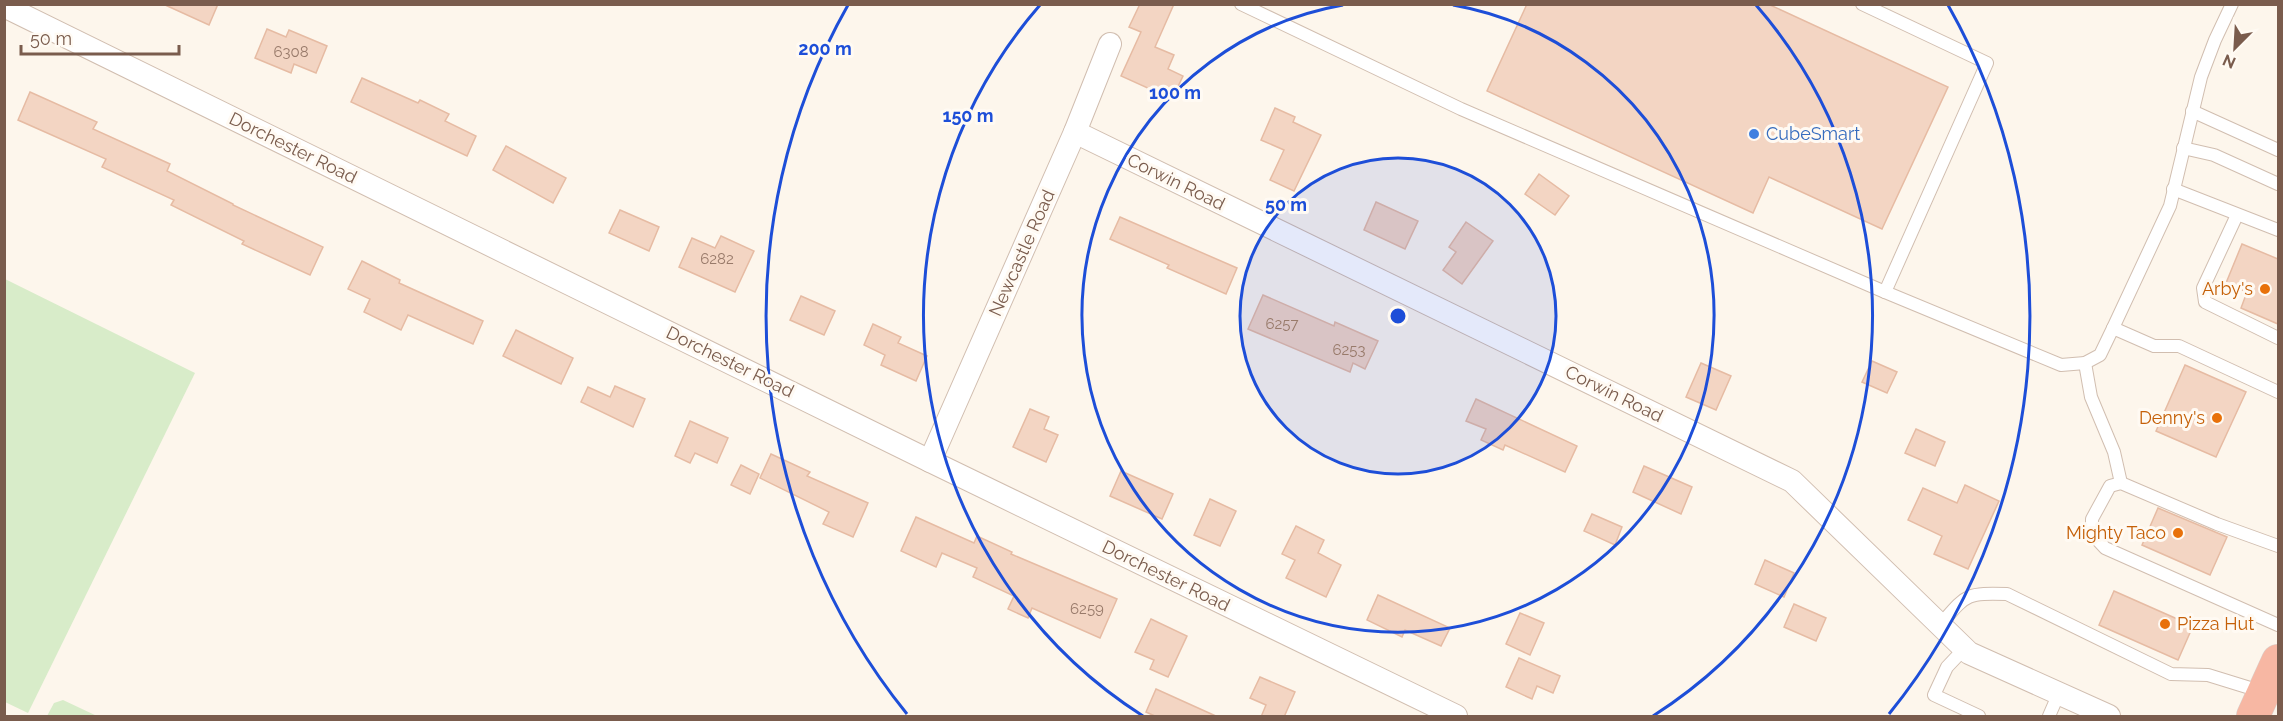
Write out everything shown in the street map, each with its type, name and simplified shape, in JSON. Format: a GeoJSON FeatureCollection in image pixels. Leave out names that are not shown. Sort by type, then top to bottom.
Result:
{"type":"FeatureCollection","features":[{"type":"Feature","properties":{"kind":"highway"},"geometry":{"type":"LineString","coordinates":[[2258,705],[2278,661]]}},
{"type":"Feature","properties":{"kind":"street","name":"Dorchester Road"},"geometry":{"type":"LineString","coordinates":[[4,6],[1456,717]]}},
{"type":"Feature","properties":{"kind":"street","name":"Newcastle Road"},"geometry":{"type":"LineString","coordinates":[[930,461],[1075,132],[1110,44]]}},
{"type":"Feature","properties":{"kind":"street","name":"Corwin Road"},"geometry":{"type":"LineString","coordinates":[[1075,132],[1792,481],[1969,653],[2109,717]]}},
{"type":"Feature","properties":{"kind":"lane"},"geometry":{"type":"LineString","coordinates":[[1241,4],[1461,109],[1885,292],[2061,365],[2085,363],[2100,355],[2113,328],[2170,206],[2201,77],[2232,4]]}},
{"type":"Feature","properties":{"kind":"lane"},"geometry":{"type":"LineString","coordinates":[[1862,4],[1986,63],[1885,292]]}},
{"type":"Feature","properties":{"kind":"lane"},"geometry":{"type":"LineString","coordinates":[[2192,111],[2278,150]]}},
{"type":"Feature","properties":{"kind":"lane"},"geometry":{"type":"LineString","coordinates":[[2183,148],[2214,155],[2278,184]]}},
{"type":"Feature","properties":{"kind":"lane"},"geometry":{"type":"LineString","coordinates":[[2174,189],[2278,230]]}},
{"type":"Feature","properties":{"kind":"lane"},"geometry":{"type":"LineString","coordinates":[[2237,215],[2204,288],[2205,302],[2278,338]]}},
{"type":"Feature","properties":{"kind":"lane"},"geometry":{"type":"LineString","coordinates":[[2113,328],[2154,346],[2179,346],[2278,392]]}},
{"type":"Feature","properties":{"kind":"lane"},"geometry":{"type":"LineString","coordinates":[[2085,363],[2091,397],[2114,452],[2121,483]]}},
{"type":"Feature","properties":{"kind":"lane"},"geometry":{"type":"LineString","coordinates":[[2278,546],[2217,524],[2121,483],[2110,486],[2092,519],[2092,534],[2105,548],[2278,625]]}},
{"type":"Feature","properties":{"kind":"lane"},"geometry":{"type":"LineString","coordinates":[[1940,625],[1962,599],[1977,593],[2007,594],[2171,674],[2208,675],[2258,705]]}},
{"type":"Feature","properties":{"kind":"lane"},"geometry":{"type":"LineString","coordinates":[[1965,648],[1947,667],[1934,695],[1979,717]]}},
{"type":"Feature","properties":{"kind":"lane"},"geometry":{"type":"LineString","coordinates":[[2049,717],[2059,693]]}},
{"type":"Feature","properties":{"kind":"green space"},"geometry":{"type":"Polygon","coordinates":[[[5,279],[195,373],[28,713],[5,702],[5,279]]]}},
{"type":"Feature","properties":{"kind":"green space"},"geometry":{"type":"Polygon","coordinates":[[[63,700],[97,716],[47,716],[54,703],[63,700]]]}},
{"type":"Feature","properties":{"kind":"building"},"geometry":{"type":"Polygon","coordinates":[[[163,4],[218,4],[209,25],[163,4]]]}},
{"type":"Feature","properties":{"kind":"building"},"geometry":{"type":"Polygon","coordinates":[[[1140,4],[1174,4],[1155,47],[1174,55],[1168,69],[1183,76],[1172,99],[1121,76],[1141,32],[1129,27],[1140,4]]]}},
{"type":"Feature","properties":{"kind":"building","name":"CubeSmart"},"geometry":{"type":"Polygon","coordinates":[[[1527,4],[1768,4],[1948,87],[1882,229],[1769,177],[1753,213],[1487,91],[1527,4]]]}},
{"type":"Feature","properties":{"kind":"building"},"geometry":{"type":"Polygon","coordinates":[[[267,29],[286,37],[289,30],[327,46],[316,73],[294,64],[291,73],[255,58],[267,29]]]}},
{"type":"Feature","properties":{"kind":"building"},"geometry":{"type":"Polygon","coordinates":[[[362,78],[418,103],[420,100],[449,114],[445,121],[476,136],[467,156],[351,102],[362,78]]]}},
{"type":"Feature","properties":{"kind":"building"},"geometry":{"type":"Polygon","coordinates":[[[30,92],[97,122],[93,129],[170,164],[167,171],[323,247],[310,275],[242,244],[244,241],[171,205],[174,200],[102,167],[106,159],[18,120],[30,92]]]}},
{"type":"Feature","properties":{"kind":"building"},"geometry":{"type":"Polygon","coordinates":[[[1275,108],[1295,117],[1293,122],[1321,135],[1294,191],[1270,180],[1284,150],[1261,140],[1275,108]]]}},
{"type":"Feature","properties":{"kind":"building"},"geometry":{"type":"Polygon","coordinates":[[[506,146],[566,178],[553,203],[493,170],[506,146]]]}},
{"type":"Feature","properties":{"kind":"building"},"geometry":{"type":"Polygon","coordinates":[[[1539,174],[1569,196],[1555,215],[1525,194],[1539,174]]]}},
{"type":"Feature","properties":{"kind":"building"},"geometry":{"type":"Polygon","coordinates":[[[1376,202],[1418,221],[1405,249],[1364,230],[1376,202]]]}},
{"type":"Feature","properties":{"kind":"building"},"geometry":{"type":"Polygon","coordinates":[[[620,210],[659,227],[649,251],[609,233],[620,210]]]}},
{"type":"Feature","properties":{"kind":"building"},"geometry":{"type":"Polygon","coordinates":[[[1120,217],[1237,268],[1226,294],[1110,239],[1120,217]]]}},
{"type":"Feature","properties":{"kind":"building"},"geometry":{"type":"Polygon","coordinates":[[[1466,222],[1493,241],[1462,284],[1443,270],[1456,252],[1449,247],[1466,222]]]}},
{"type":"Feature","properties":{"kind":"building"},"geometry":{"type":"Polygon","coordinates":[[[721,236],[754,251],[735,292],[679,267],[692,238],[715,248],[721,236]]]}},
{"type":"Feature","properties":{"kind":"building"},"geometry":{"type":"Polygon","coordinates":[[[2242,244],[2278,259],[2278,324],[2241,308],[2247,292],[2226,283],[2242,244]]]}},
{"type":"Feature","properties":{"kind":"building"},"geometry":{"type":"Polygon","coordinates":[[[362,261],[400,280],[399,283],[483,321],[473,344],[408,315],[401,330],[364,312],[370,299],[348,289],[362,261]]]}},
{"type":"Feature","properties":{"kind":"building"},"geometry":{"type":"Polygon","coordinates":[[[1263,295],[1334,326],[1335,322],[1378,341],[1365,369],[1353,363],[1350,372],[1248,329],[1263,295]]]}},
{"type":"Feature","properties":{"kind":"building"},"geometry":{"type":"Polygon","coordinates":[[[801,296],[835,311],[824,335],[790,320],[801,296]]]}},
{"type":"Feature","properties":{"kind":"building"},"geometry":{"type":"Polygon","coordinates":[[[873,324],[901,337],[898,343],[927,356],[916,381],[881,365],[885,355],[864,345],[873,324]]]}},
{"type":"Feature","properties":{"kind":"building"},"geometry":{"type":"Polygon","coordinates":[[[516,330],[573,358],[561,384],[503,356],[516,330]]]}},
{"type":"Feature","properties":{"kind":"building"},"geometry":{"type":"Polygon","coordinates":[[[1872,361],[1897,372],[1887,393],[1862,382],[1872,361]]]}},
{"type":"Feature","properties":{"kind":"building"},"geometry":{"type":"Polygon","coordinates":[[[1701,363],[1731,376],[1716,410],[1686,397],[1701,363]]]}},
{"type":"Feature","properties":{"kind":"building"},"geometry":{"type":"Polygon","coordinates":[[[2185,365],[2246,392],[2216,457],[2156,431],[2185,365]]]}},
{"type":"Feature","properties":{"kind":"building"},"geometry":{"type":"Polygon","coordinates":[[[615,386],[645,399],[633,427],[581,402],[588,387],[610,397],[615,386]]]}},
{"type":"Feature","properties":{"kind":"building"},"geometry":{"type":"Polygon","coordinates":[[[1476,399],[1577,446],[1565,472],[1505,445],[1503,450],[1481,440],[1486,429],[1466,421],[1476,399]]]}},
{"type":"Feature","properties":{"kind":"building"},"geometry":{"type":"Polygon","coordinates":[[[1030,409],[1049,417],[1044,429],[1058,435],[1046,462],[1013,447],[1030,409]]]}},
{"type":"Feature","properties":{"kind":"building"},"geometry":{"type":"Polygon","coordinates":[[[690,421],[728,438],[717,463],[695,453],[690,463],[675,456],[690,421]]]}},
{"type":"Feature","properties":{"kind":"building"},"geometry":{"type":"Polygon","coordinates":[[[1916,429],[1945,442],[1935,466],[1905,453],[1916,429]]]}},
{"type":"Feature","properties":{"kind":"building"},"geometry":{"type":"Polygon","coordinates":[[[771,454],[810,472],[807,476],[868,503],[853,537],[823,524],[829,512],[760,478],[771,454]]]}},
{"type":"Feature","properties":{"kind":"building"},"geometry":{"type":"Polygon","coordinates":[[[741,465],[759,474],[750,494],[731,485],[741,465]]]}},
{"type":"Feature","properties":{"kind":"building"},"geometry":{"type":"Polygon","coordinates":[[[1644,466],[1692,487],[1681,514],[1633,492],[1644,466]]]}},
{"type":"Feature","properties":{"kind":"building"},"geometry":{"type":"Polygon","coordinates":[[[1121,471],[1173,494],[1162,519],[1110,496],[1121,471]]]}},
{"type":"Feature","properties":{"kind":"building"},"geometry":{"type":"Polygon","coordinates":[[[1965,485],[1999,501],[1968,569],[1934,554],[1942,536],[1908,520],[1923,488],[1957,503],[1965,485]]]}},
{"type":"Feature","properties":{"kind":"building"},"geometry":{"type":"Polygon","coordinates":[[[1210,499],[1236,511],[1220,546],[1194,535],[1210,499]]]}},
{"type":"Feature","properties":{"kind":"building"},"geometry":{"type":"Polygon","coordinates":[[[2158,508],[2227,537],[2210,575],[2142,545],[2158,508]]]}},
{"type":"Feature","properties":{"kind":"building"},"geometry":{"type":"Polygon","coordinates":[[[1592,514],[1622,527],[1615,545],[1584,531],[1592,514]]]}},
{"type":"Feature","properties":{"kind":"building"},"geometry":{"type":"Polygon","coordinates":[[[916,517],[974,543],[977,536],[1012,552],[1011,554],[1117,599],[1100,638],[1032,608],[1028,618],[1008,609],[1014,596],[973,577],[977,568],[942,553],[936,567],[901,551],[916,517]]]}},
{"type":"Feature","properties":{"kind":"building"},"geometry":{"type":"Polygon","coordinates":[[[1296,526],[1324,540],[1318,553],[1341,565],[1326,597],[1286,578],[1295,560],[1282,554],[1296,526]]]}},
{"type":"Feature","properties":{"kind":"building"},"geometry":{"type":"Polygon","coordinates":[[[1765,560],[1794,573],[1784,597],[1755,584],[1765,560]]]}},
{"type":"Feature","properties":{"kind":"building"},"geometry":{"type":"Polygon","coordinates":[[[2114,591],[2193,626],[2178,660],[2099,625],[2114,591]]]}},
{"type":"Feature","properties":{"kind":"building"},"geometry":{"type":"Polygon","coordinates":[[[1378,595],[1450,628],[1441,646],[1405,630],[1402,637],[1367,620],[1378,595]]]}},
{"type":"Feature","properties":{"kind":"building"},"geometry":{"type":"Polygon","coordinates":[[[1794,604],[1826,618],[1816,641],[1784,627],[1794,604]]]}},
{"type":"Feature","properties":{"kind":"building"},"geometry":{"type":"Polygon","coordinates":[[[1520,613],[1544,623],[1530,655],[1506,644],[1520,613]]]}},
{"type":"Feature","properties":{"kind":"building"},"geometry":{"type":"Polygon","coordinates":[[[1151,619],[1187,636],[1168,677],[1150,669],[1154,660],[1135,652],[1151,619]]]}},
{"type":"Feature","properties":{"kind":"building"},"geometry":{"type":"Polygon","coordinates":[[[1519,658],[1560,676],[1553,693],[1537,686],[1532,699],[1506,687],[1519,658]]]}},
{"type":"Feature","properties":{"kind":"building"},"geometry":{"type":"Polygon","coordinates":[[[1260,677],[1295,692],[1284,717],[1261,717],[1266,705],[1250,698],[1260,677]]]}},
{"type":"Feature","properties":{"kind":"building"},"geometry":{"type":"Polygon","coordinates":[[[1156,689],[1218,717],[1157,717],[1146,712],[1156,689]]]}},
{"type":"Feature","properties":{"kind":"place","name":"CubeSmart"},"geometry":{"type":"Point","coordinates":[1754,134]}},
{"type":"Feature","properties":{"kind":"place","name":"Arby's"},"geometry":{"type":"Point","coordinates":[2265,289]}},
{"type":"Feature","properties":{"kind":"place","name":"Denny's"},"geometry":{"type":"Point","coordinates":[2217,418]}},
{"type":"Feature","properties":{"kind":"place","name":"Mighty Taco"},"geometry":{"type":"Point","coordinates":[2178,533]}},
{"type":"Feature","properties":{"kind":"place","name":"Pizza Hut"},"geometry":{"type":"Point","coordinates":[2165,624]}}]}
